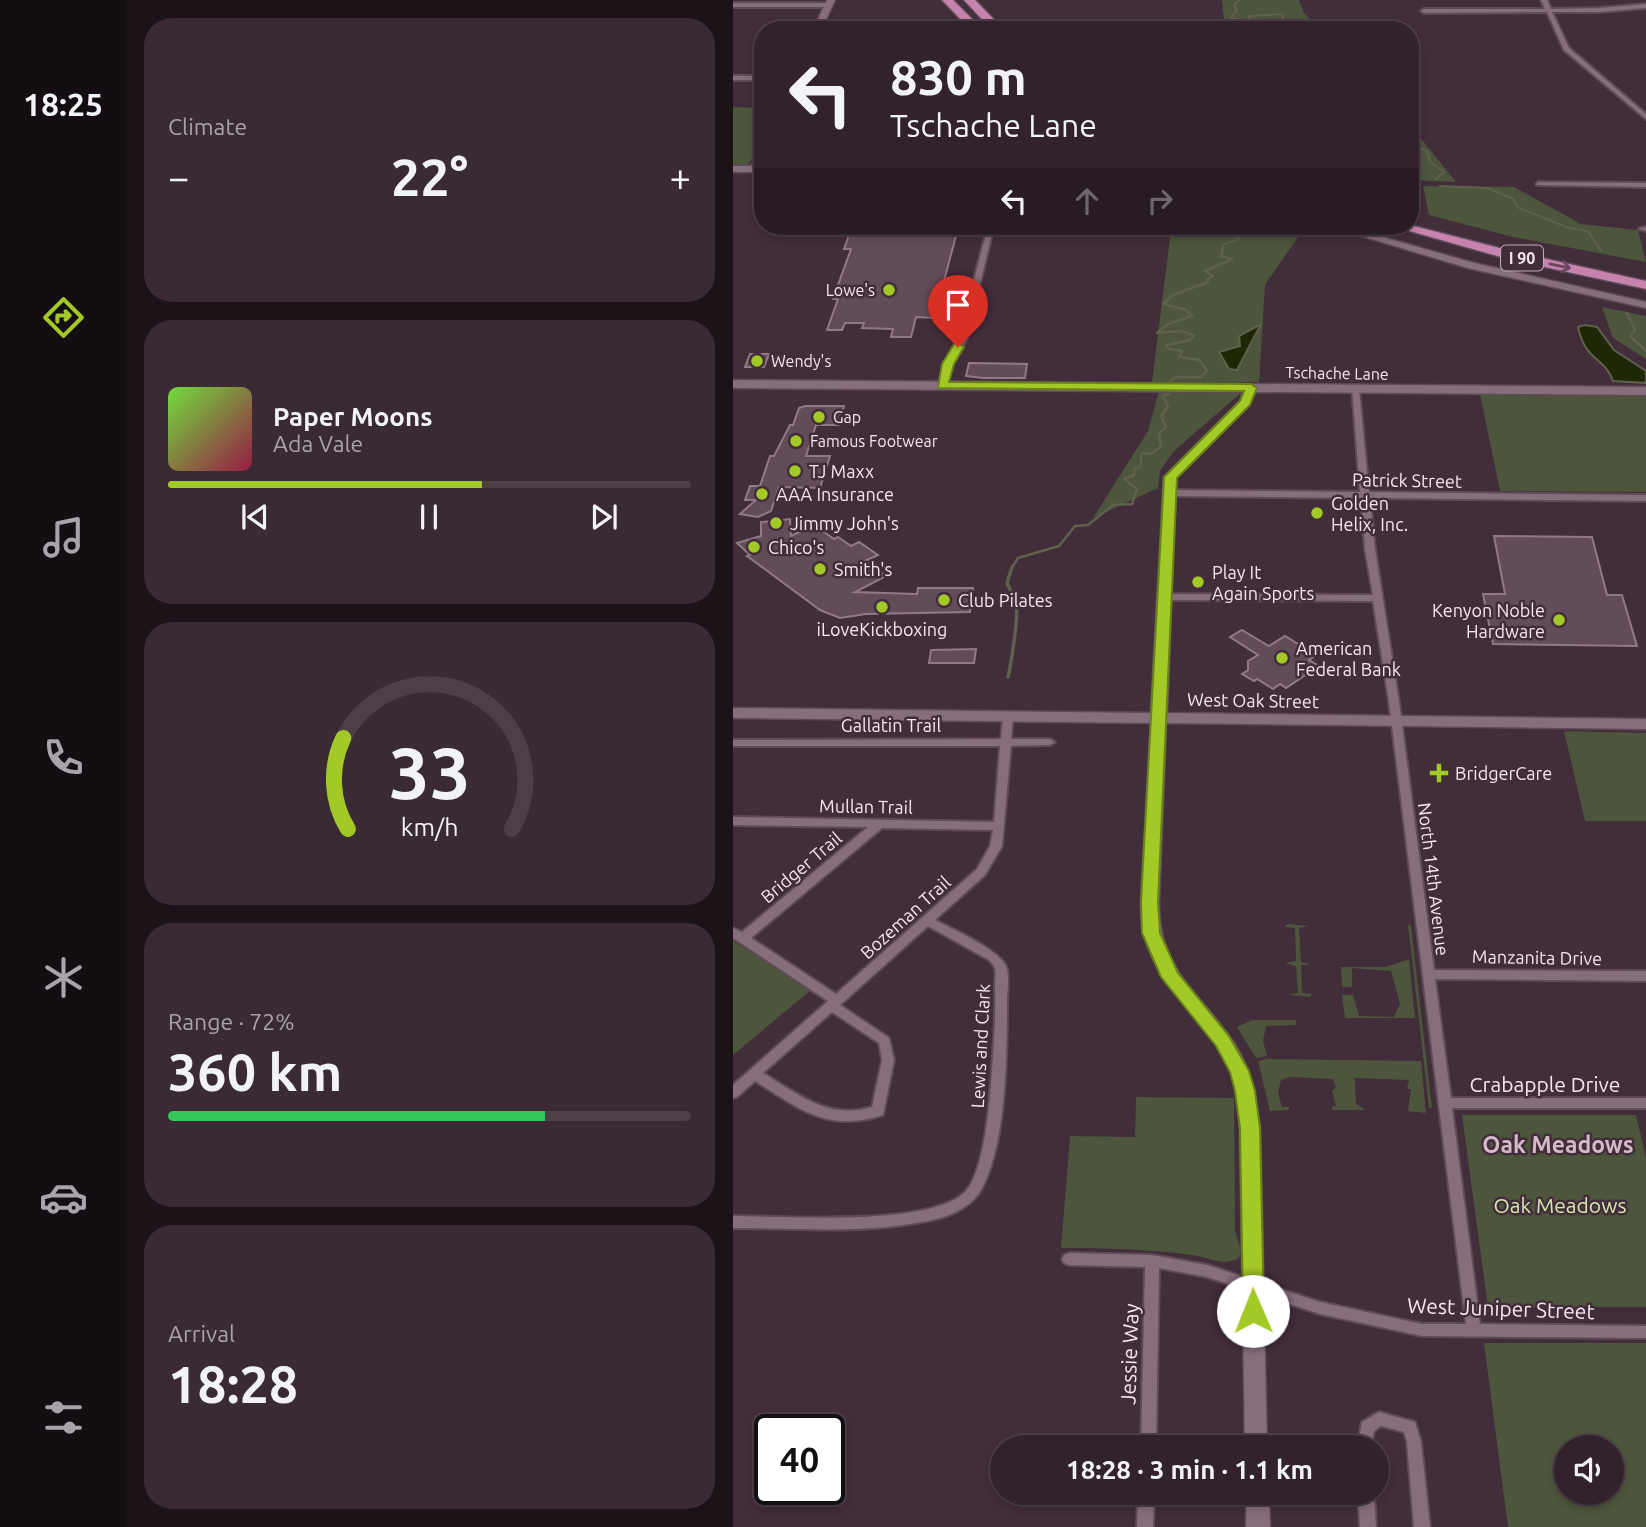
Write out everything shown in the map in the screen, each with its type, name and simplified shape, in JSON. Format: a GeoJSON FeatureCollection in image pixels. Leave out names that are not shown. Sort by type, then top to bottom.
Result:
{"type":"FeatureCollection","features":[{"type":"Feature","properties":{"kind":"highway"},"geometry":{"type":"LineString","coordinates":[[947,0],[969,21]]}},
{"type":"Feature","properties":{"kind":"highway"},"geometry":{"type":"LineString","coordinates":[[969,0],[991,21]]}},
{"type":"Feature","properties":{"kind":"highway","name":"I 90"},"geometry":{"type":"LineString","coordinates":[[1419,219],[1507,243],[1646,271]]}},
{"type":"Feature","properties":{"kind":"highway","name":"I 90"},"geometry":{"type":"LineString","coordinates":[[1419,231],[1513,256],[1646,285]]}},
{"type":"Feature","properties":{"kind":"street"},"geometry":{"type":"LineString","coordinates":[[1544,0],[1566,49],[1646,117]]}},
{"type":"Feature","properties":{"kind":"street"},"geometry":{"type":"LineString","coordinates":[[733,5],[829,3],[822,21]]}},
{"type":"Feature","properties":{"kind":"street"},"geometry":{"type":"LineString","coordinates":[[1424,11],[1646,6]]}},
{"type":"Feature","properties":{"kind":"street"},"geometry":{"type":"LineString","coordinates":[[733,78],[754,78]]}},
{"type":"Feature","properties":{"kind":"street"},"geometry":{"type":"LineString","coordinates":[[733,169],[754,169]]}},
{"type":"Feature","properties":{"kind":"street"},"geometry":{"type":"LineString","coordinates":[[1539,184],[1646,185]]}},
{"type":"Feature","properties":{"kind":"street"},"geometry":{"type":"LineString","coordinates":[[942,386],[948,364],[962,341],[989,235]]}},
{"type":"Feature","properties":{"kind":"street"},"geometry":{"type":"LineString","coordinates":[[1364,235],[1472,266],[1646,305]]}},
{"type":"Feature","properties":{"kind":"street","name":"Tschache Lane"},"geometry":{"type":"LineString","coordinates":[[733,384],[1646,391]]}},
{"type":"Feature","properties":{"kind":"street"},"geometry":{"type":"LineString","coordinates":[[1251,388],[1245,402],[1179,465],[1170,477],[1151,933],[1171,977],[1223,1041],[1240,1071],[1250,1128],[1256,1435]]}},
{"type":"Feature","properties":{"kind":"street","name":"North 14th Avenue"},"geometry":{"type":"LineString","coordinates":[[1355,389],[1376,598],[1396,721],[1474,1331]]}},
{"type":"Feature","properties":{"kind":"street","name":"Patrick Street"},"geometry":{"type":"LineString","coordinates":[[1168,493],[1646,498]]}},
{"type":"Feature","properties":{"kind":"street"},"geometry":{"type":"LineString","coordinates":[[1164,597],[1376,598]]}},
{"type":"Feature","properties":{"kind":"street","name":"West Oak Street"},"geometry":{"type":"LineString","coordinates":[[733,713],[1646,724]]}},
{"type":"Feature","properties":{"kind":"street","name":"Bozeman Trail"},"geometry":{"type":"LineString","coordinates":[[733,1093],[981,872],[996,846],[1008,717]]}},
{"type":"Feature","properties":{"kind":"street","name":"Gallatin Trail"},"geometry":{"type":"LineString","coordinates":[[733,743],[1050,742]]}},
{"type":"Feature","properties":{"kind":"street","name":"Mullan Trail"},"geometry":{"type":"LineString","coordinates":[[733,821],[999,826]]}},
{"type":"Feature","properties":{"kind":"street","name":"Bridger Trail"},"geometry":{"type":"LineString","coordinates":[[738,935],[880,823]]}},
{"type":"Feature","properties":{"kind":"street","name":"Lewis and Clark"},"geometry":{"type":"LineString","coordinates":[[733,1222],[906,1218],[944,1211],[969,1197],[984,1172],[992,1132],[1001,968],[994,957],[928,921]]}},
{"type":"Feature","properties":{"kind":"street"},"geometry":{"type":"LineString","coordinates":[[738,935],[885,1041],[888,1060],[878,1111],[851,1117],[819,1112],[754,1074]]}},
{"type":"Feature","properties":{"kind":"street","name":"Manzanita Drive"},"geometry":{"type":"LineString","coordinates":[[1429,974],[1646,976]]}},
{"type":"Feature","properties":{"kind":"street","name":"Crabapple Drive"},"geometry":{"type":"LineString","coordinates":[[1445,1103],[1646,1103]]}},
{"type":"Feature","properties":{"kind":"street","name":"West Juniper Street"},"geometry":{"type":"LineString","coordinates":[[1069,1259],[1152,1261],[1207,1271],[1320,1308],[1377,1323],[1422,1330],[1646,1332]]}},
{"type":"Feature","properties":{"kind":"street","name":"Jessie Way"},"geometry":{"type":"LineString","coordinates":[[1148,1435],[1152,1261]]}},
{"type":"Feature","properties":{"kind":"street"},"geometry":{"type":"LineString","coordinates":[[1363,1435],[1367,1427],[1379,1419],[1410,1427],[1414,1442],[1422,1527]]}},
{"type":"Feature","properties":{"kind":"street"},"geometry":{"type":"LineString","coordinates":[[1145,1527],[1146,1505]]}},
{"type":"Feature","properties":{"kind":"street"},"geometry":{"type":"LineString","coordinates":[[1257,1505],[1258,1527]]}},
{"type":"Feature","properties":{"kind":"street"},"geometry":{"type":"LineString","coordinates":[[1367,1505],[1368,1527]]}},
{"type":"Feature","properties":{"kind":"green space"},"geometry":{"type":"Polygon","coordinates":[[[1222,0],[1299,0],[1304,13],[1312,21],[1224,21],[1222,0]]]}},
{"type":"Feature","properties":{"kind":"green space"},"geometry":{"type":"Polygon","coordinates":[[[733,107],[754,108],[754,154],[748,166],[733,166],[733,107]]]}},
{"type":"Feature","properties":{"kind":"green space"},"geometry":{"type":"Polygon","coordinates":[[[1419,136],[1456,182],[1419,180],[1419,136]]]}},
{"type":"Feature","properties":{"kind":"green space"},"geometry":{"type":"Polygon","coordinates":[[[1423,186],[1514,187],[1581,224],[1638,230],[1646,262],[1513,237],[1429,215],[1423,186]]]}},
{"type":"Feature","properties":{"kind":"green space"},"geometry":{"type":"Polygon","coordinates":[[[1170,235],[1299,235],[1265,285],[1259,382],[1152,383],[1170,235]]]}},
{"type":"Feature","properties":{"kind":"green space"},"geometry":{"type":"Polygon","coordinates":[[[1602,307],[1646,316],[1646,359],[1613,338],[1602,307]]]}},
{"type":"Feature","properties":{"kind":"green space"},"geometry":{"type":"Polygon","coordinates":[[[1159,391],[1242,392],[1174,451],[1160,471],[1158,488],[1093,518],[1148,431],[1159,391]]]}},
{"type":"Feature","properties":{"kind":"green space"},"geometry":{"type":"Polygon","coordinates":[[[1480,394],[1646,396],[1646,492],[1500,491],[1480,394]]]}},
{"type":"Feature","properties":{"kind":"green space"},"geometry":{"type":"Polygon","coordinates":[[[1564,731],[1646,733],[1646,821],[1585,821],[1564,731]]]}},
{"type":"Feature","properties":{"kind":"green space"},"geometry":{"type":"Polygon","coordinates":[[[1287,924],[1309,926],[1299,928],[1301,962],[1311,964],[1301,965],[1302,993],[1312,994],[1310,997],[1288,995],[1298,993],[1296,966],[1285,963],[1296,961],[1295,928],[1285,927],[1287,924]]]}},
{"type":"Feature","properties":{"kind":"green space"},"geometry":{"type":"Polygon","coordinates":[[[1408,924],[1411,926],[1432,1108],[1429,1108],[1408,924]]]}},
{"type":"Feature","properties":{"kind":"green space"},"geometry":{"type":"Polygon","coordinates":[[[733,941],[811,990],[733,1055],[733,941]]]}},
{"type":"Feature","properties":{"kind":"green space"},"geometry":{"type":"Polygon","coordinates":[[[1409,959],[1415,1018],[1345,1018],[1342,995],[1353,995],[1359,1016],[1394,1017],[1400,1004],[1391,971],[1352,968],[1352,987],[1342,987],[1341,967],[1386,967],[1409,959]]]}},
{"type":"Feature","properties":{"kind":"green space"},"geometry":{"type":"Polygon","coordinates":[[[1252,1020],[1296,1020],[1296,1025],[1266,1026],[1263,1041],[1267,1056],[1256,1058],[1237,1027],[1252,1020]]]}},
{"type":"Feature","properties":{"kind":"green space"},"geometry":{"type":"Polygon","coordinates":[[[1258,1061],[1421,1061],[1426,1113],[1408,1111],[1411,1089],[1407,1089],[1409,1080],[1355,1078],[1356,1104],[1365,1110],[1332,1110],[1332,1107],[1336,1106],[1332,1091],[1336,1088],[1333,1079],[1289,1077],[1281,1080],[1278,1093],[1282,1107],[1289,1107],[1289,1110],[1270,1111],[1258,1061]]]}},
{"type":"Feature","properties":{"kind":"green space"},"geometry":{"type":"Polygon","coordinates":[[[1136,1097],[1234,1098],[1235,1231],[1241,1250],[1239,1258],[1221,1262],[1159,1251],[1061,1248],[1070,1136],[1135,1137],[1136,1097]]]}},
{"type":"Feature","properties":{"kind":"green space","name":"Oak Meadows"},"geometry":{"type":"Polygon","coordinates":[[[1462,1115],[1636,1115],[1646,1158],[1646,1307],[1488,1307],[1462,1115]]]}},
{"type":"Feature","properties":{"kind":"green space"},"geometry":{"type":"Polygon","coordinates":[[[1484,1343],[1646,1343],[1646,1527],[1508,1527],[1484,1343]]]}},
{"type":"Feature","properties":{"kind":"shaded area"},"geometry":{"type":"Polygon","coordinates":[[[1261,324],[1237,370],[1229,369],[1219,352],[1240,346],[1239,336],[1261,324]]]}},
{"type":"Feature","properties":{"kind":"shaded area"},"geometry":{"type":"Polygon","coordinates":[[[1578,327],[1597,327],[1614,350],[1646,371],[1646,383],[1613,381],[1605,367],[1590,353],[1581,339],[1578,327]]]}},
{"type":"Feature","properties":{"kind":"building","name":"Lowe's"},"geometry":{"type":"Polygon","coordinates":[[[849,235],[956,236],[934,318],[916,317],[911,337],[891,337],[893,329],[862,328],[864,323],[845,323],[842,330],[827,330],[838,299],[833,299],[851,249],[844,249],[849,235]]]}},
{"type":"Feature","properties":{"kind":"building","name":"Wendy's"},"geometry":{"type":"Polygon","coordinates":[[[750,354],[769,354],[764,367],[745,367],[750,354]]]}},
{"type":"Feature","properties":{"kind":"building"},"geometry":{"type":"Polygon","coordinates":[[[969,363],[1027,364],[1025,378],[983,378],[966,376],[969,363]]]}},
{"type":"Feature","properties":{"kind":"building"},"geometry":{"type":"Polygon","coordinates":[[[844,406],[839,425],[816,425],[806,456],[830,456],[820,488],[779,487],[771,511],[758,517],[740,514],[756,500],[745,500],[750,486],[760,486],[770,456],[774,456],[790,425],[793,425],[799,408],[844,406]]]}},
{"type":"Feature","properties":{"kind":"building","name":"Smith's"},"geometry":{"type":"Polygon","coordinates":[[[790,519],[791,536],[814,525],[834,539],[838,537],[851,546],[859,542],[878,555],[865,561],[886,576],[855,592],[917,594],[918,588],[973,588],[970,612],[866,614],[840,618],[820,610],[747,556],[750,555],[737,543],[761,536],[761,522],[790,519]]]}},
{"type":"Feature","properties":{"kind":"building"},"geometry":{"type":"Polygon","coordinates":[[[1494,536],[1592,537],[1607,595],[1622,595],[1637,646],[1493,644],[1483,594],[1505,594],[1494,536]]]}},
{"type":"Feature","properties":{"kind":"building","name":"American Federal Bank"},"geometry":{"type":"Polygon","coordinates":[[[1242,630],[1269,646],[1285,636],[1316,655],[1309,660],[1319,666],[1286,688],[1280,684],[1273,689],[1257,679],[1254,681],[1242,674],[1248,670],[1248,661],[1258,655],[1230,637],[1242,630]]]}},
{"type":"Feature","properties":{"kind":"building"},"geometry":{"type":"Polygon","coordinates":[[[976,649],[974,663],[929,663],[931,650],[976,649]]]}},
{"type":"Feature","properties":{"kind":"waterway"},"geometry":{"type":"LineString","coordinates":[[1240,0],[1234,5],[1237,10],[1230,18],[1249,21]]}},
{"type":"Feature","properties":{"kind":"waterway"},"geometry":{"type":"LineString","coordinates":[[1249,21],[1249,16],[1283,14],[1283,21]]}},
{"type":"Feature","properties":{"kind":"waterway"},"geometry":{"type":"LineString","coordinates":[[1419,148],[1427,151],[1430,162],[1444,172],[1436,179]]}},
{"type":"Feature","properties":{"kind":"waterway"},"geometry":{"type":"LineString","coordinates":[[1440,186],[1487,188],[1514,199],[1517,207],[1569,228],[1588,231],[1599,248]]}},
{"type":"Feature","properties":{"kind":"waterway"},"geometry":{"type":"LineString","coordinates":[[1223,248],[1224,244],[1238,240],[1241,235]]}},
{"type":"Feature","properties":{"kind":"waterway"},"geometry":{"type":"LineString","coordinates":[[1170,381],[1176,377],[1201,377],[1207,371],[1199,360],[1179,357],[1182,351],[1169,349],[1166,345],[1190,340],[1194,335],[1181,331],[1157,333],[1168,324],[1192,316],[1186,310],[1163,304],[1173,295],[1208,282],[1207,279],[1213,276],[1205,271],[1232,259],[1221,256],[1223,246]]}},
{"type":"Feature","properties":{"kind":"waterway"},"geometry":{"type":"LineString","coordinates":[[1598,246],[1601,251]]}},
{"type":"Feature","properties":{"kind":"waterway"},"geometry":{"type":"LineString","coordinates":[[1627,313],[1635,330],[1630,336],[1646,351]]}},
{"type":"Feature","properties":{"kind":"waterway"},"geometry":{"type":"LineString","coordinates":[[1012,568],[1018,558],[1059,546],[1075,526],[1088,525],[1113,505],[1132,504],[1137,489],[1124,479],[1134,475],[1134,469],[1140,467],[1142,453],[1151,454],[1161,446],[1159,433],[1166,427],[1161,416],[1168,406],[1163,396],[1169,394]]}},
{"type":"Feature","properties":{"kind":"waterway"},"geometry":{"type":"LineString","coordinates":[[1008,677],[1017,610],[1007,583],[1012,568]]}},
{"type":"Feature","properties":{"kind":"place","name":"Lowe's"},"geometry":{"type":"Point","coordinates":[889,290]}},
{"type":"Feature","properties":{"kind":"place","name":"Wendy's"},"geometry":{"type":"Point","coordinates":[757,361]}},
{"type":"Feature","properties":{"kind":"place","name":"Gap"},"geometry":{"type":"Point","coordinates":[819,417]}},
{"type":"Feature","properties":{"kind":"place","name":"Famous Footwear"},"geometry":{"type":"Point","coordinates":[796,441]}},
{"type":"Feature","properties":{"kind":"place","name":"TJ Maxx"},"geometry":{"type":"Point","coordinates":[795,471]}},
{"type":"Feature","properties":{"kind":"place","name":"AAA Insurance"},"geometry":{"type":"Point","coordinates":[762,494]}},
{"type":"Feature","properties":{"kind":"place","name":"Golden Helix, Inc."},"geometry":{"type":"Point","coordinates":[1317,513]}},
{"type":"Feature","properties":{"kind":"place","name":"Jimmy John's"},"geometry":{"type":"Point","coordinates":[776,523]}},
{"type":"Feature","properties":{"kind":"place","name":"Chico's"},"geometry":{"type":"Point","coordinates":[754,547]}},
{"type":"Feature","properties":{"kind":"place","name":"Smith's"},"geometry":{"type":"Point","coordinates":[820,569]}},
{"type":"Feature","properties":{"kind":"place","name":"Play It Again Sports"},"geometry":{"type":"Point","coordinates":[1198,582]}},
{"type":"Feature","properties":{"kind":"place","name":"Club Pilates"},"geometry":{"type":"Point","coordinates":[944,600]}},
{"type":"Feature","properties":{"kind":"place","name":"iLoveKickboxing"},"geometry":{"type":"Point","coordinates":[882,607]}},
{"type":"Feature","properties":{"kind":"place","name":"Kenyon Noble Hardware"},"geometry":{"type":"Point","coordinates":[1559,620]}},
{"type":"Feature","properties":{"kind":"place","name":"American Federal Bank"},"geometry":{"type":"Point","coordinates":[1282,658]}},
{"type":"Feature","properties":{"kind":"place","name":"BridgerCare"},"geometry":{"type":"Point","coordinates":[1439,773]}},
{"type":"Feature","properties":{"kind":"district","name":"Oak Meadows"},"geometry":{"type":"Point","coordinates":[1558,1144]}},
{"type":"Feature","properties":{"kind":"route"},"geometry":{"type":"LineString","coordinates":[[958,347],[948,364],[942,386],[1251,388],[1250,396],[1245,402],[1179,465],[1170,477],[1150,902],[1151,933],[1171,977],[1223,1041],[1240,1071],[1250,1128],[1253,1311]]}}]}
